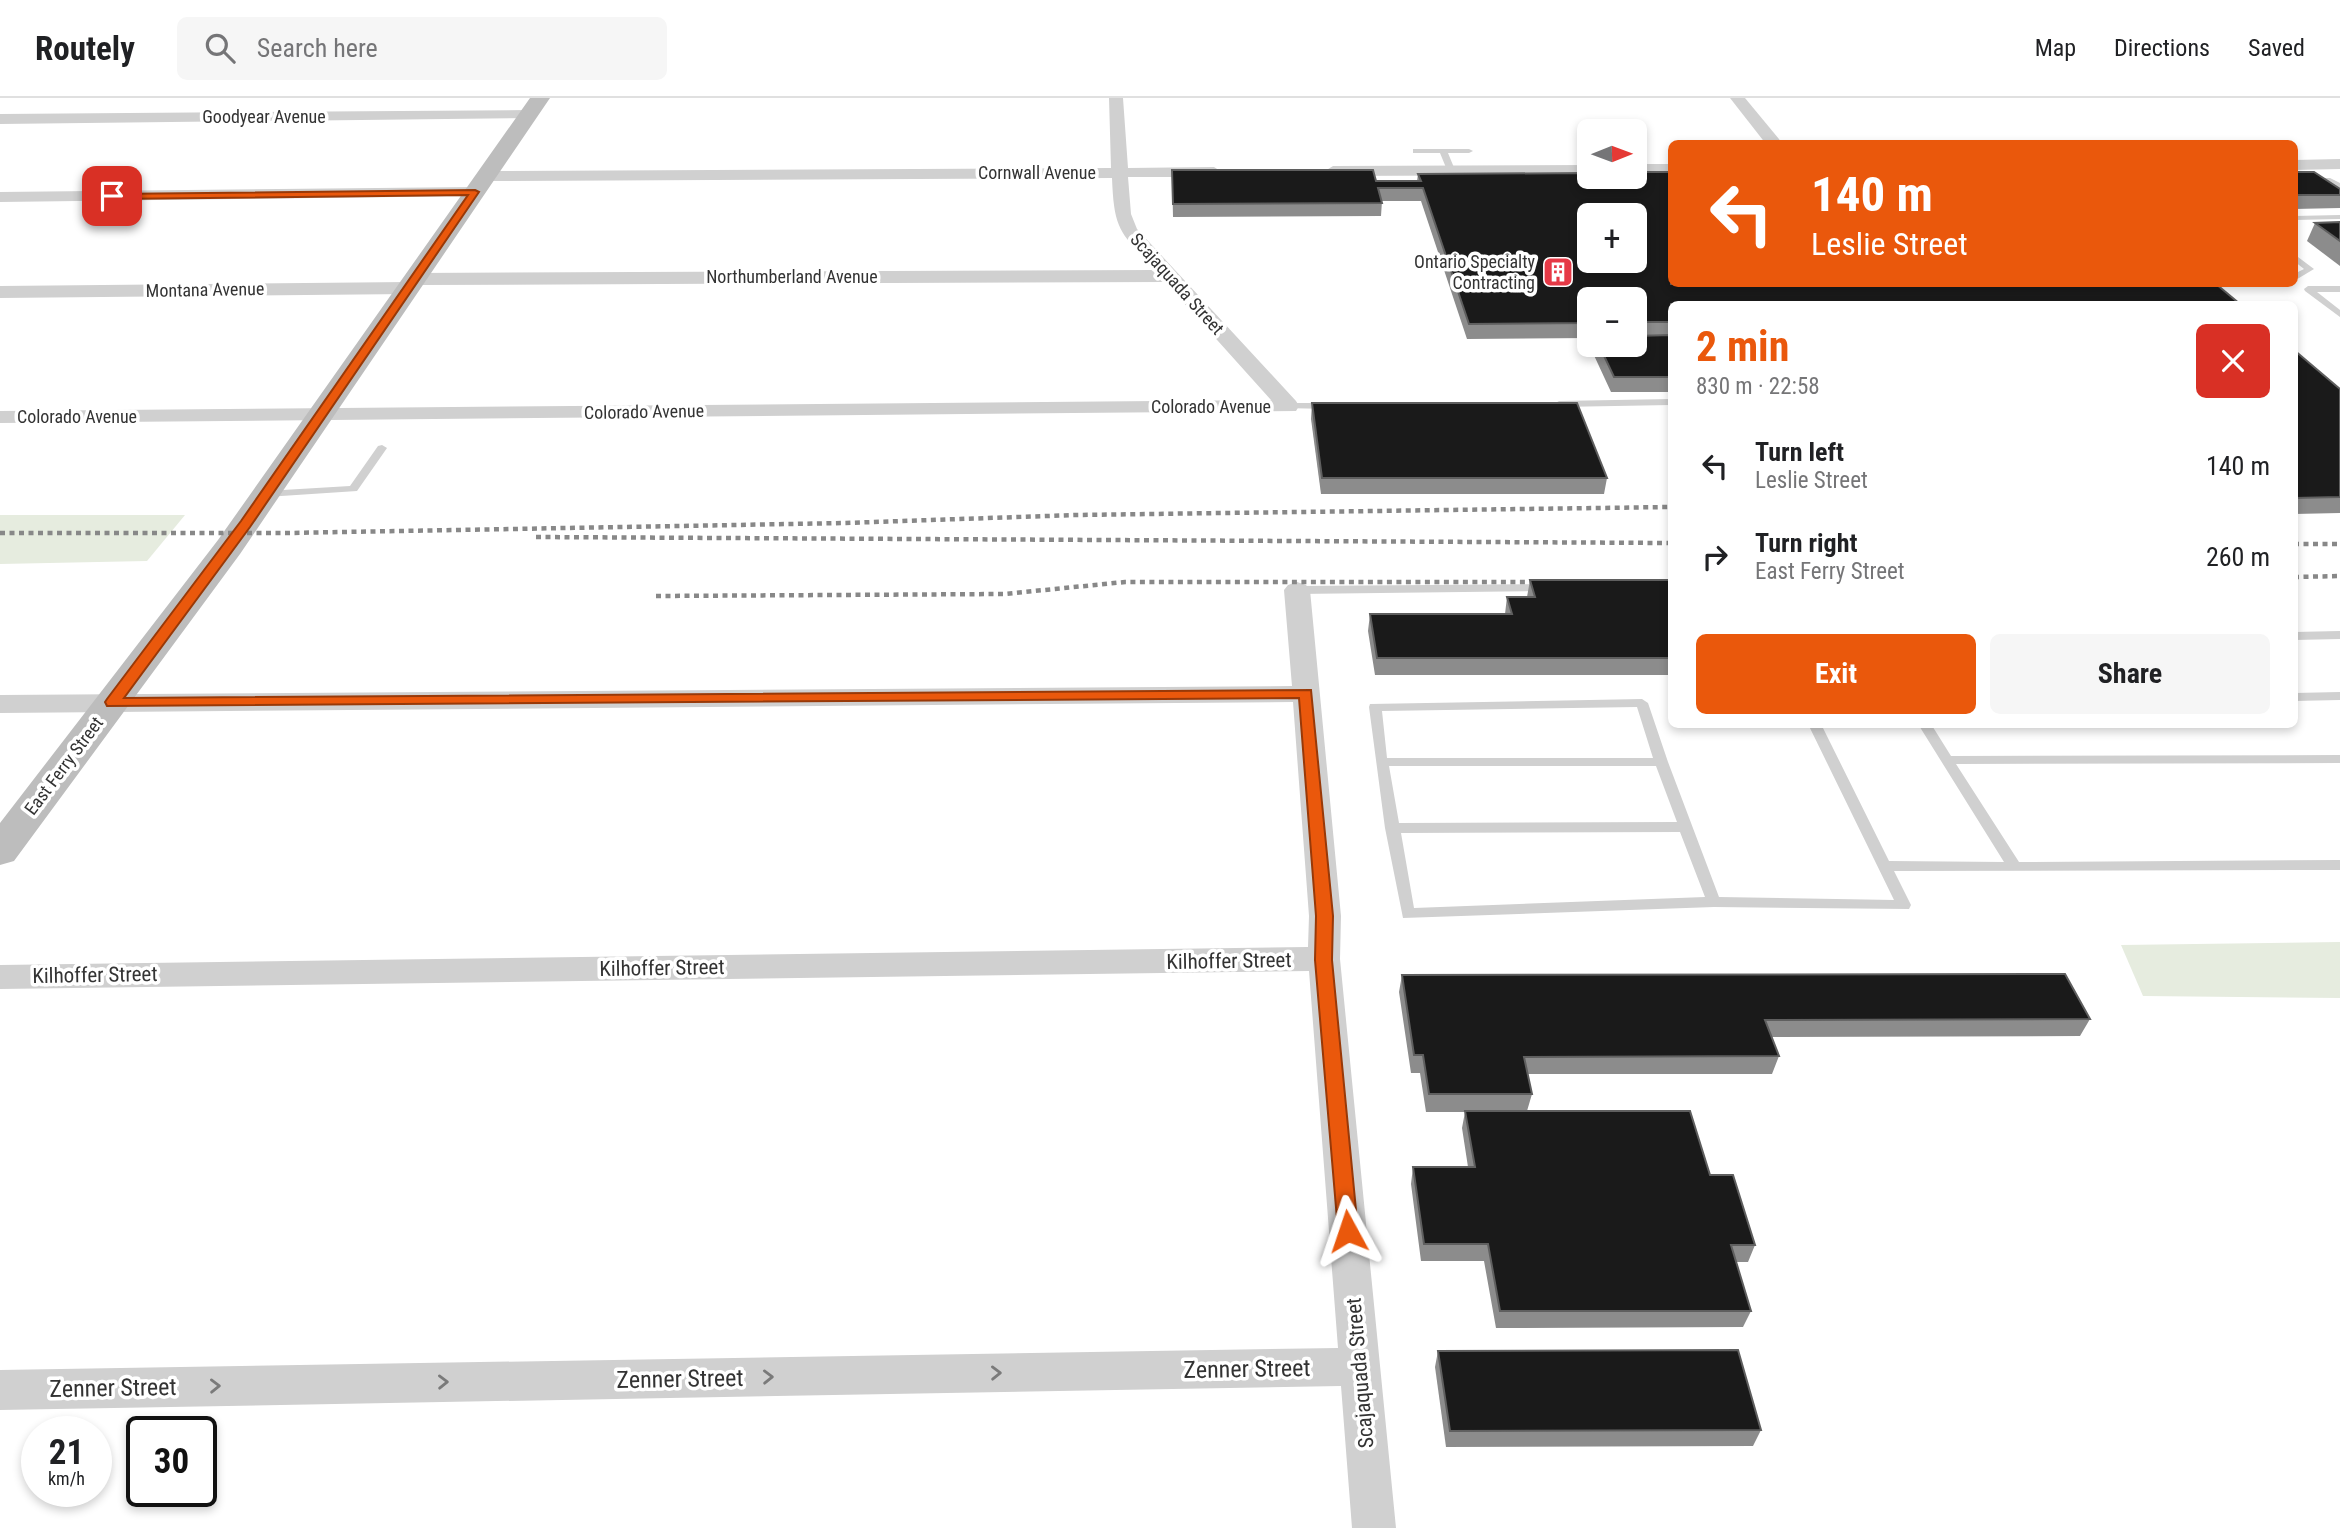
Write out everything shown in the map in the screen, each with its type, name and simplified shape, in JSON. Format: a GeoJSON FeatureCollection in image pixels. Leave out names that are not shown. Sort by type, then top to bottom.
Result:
{"type":"FeatureCollection","features":[{"type":"Feature","properties":{"kind":"street","name":"Scajaquada Street"},"geometry":{"type":"LineString","coordinates":[[1116,98],[1122,214],[1129,231],[1288,406]]}},
{"type":"Feature","properties":{"kind":"street"},"geometry":{"type":"LineString","coordinates":[[1737,98],[1772,140]]}},
{"type":"Feature","properties":{"kind":"street","name":"Goodyear Avenue"},"geometry":{"type":"LineString","coordinates":[[0,119],[534,107]]}},
{"type":"Feature","properties":{"kind":"street","name":"East Ferry Street"},"geometry":{"type":"LineString","coordinates":[[0,851],[267,494],[534,107]]}},
{"type":"Feature","properties":{"kind":"street"},"geometry":{"type":"LineString","coordinates":[[2298,165],[2340,164]]}},
{"type":"Feature","properties":{"kind":"street"},"geometry":{"type":"LineString","coordinates":[[1647,169],[1668,169]]}},
{"type":"Feature","properties":{"kind":"street"},"geometry":{"type":"LineString","coordinates":[[1313,171],[1577,170]]}},
{"type":"Feature","properties":{"kind":"street","name":"Cornwall Avenue"},"geometry":{"type":"LineString","coordinates":[[0,197],[480,184],[1231,172]]}},
{"type":"Feature","properties":{"kind":"street","name":"Northumberland Avenue"},"geometry":{"type":"LineString","coordinates":[[413,283],[1168,276]]}},
{"type":"Feature","properties":{"kind":"street","name":"Montana Avenue"},"geometry":{"type":"LineString","coordinates":[[0,292],[413,283]]}},
{"type":"Feature","properties":{"kind":"street","name":"Colorado Avenue"},"geometry":{"type":"LineString","coordinates":[[0,417],[1288,406]]}},
{"type":"Feature","properties":{"kind":"street","name":"Scajaquada Street"},"geometry":{"type":"LineString","coordinates":[[1297,590],[1325,916],[1324,960],[1374,1528]]}},
{"type":"Feature","properties":{"kind":"street"},"geometry":{"type":"LineString","coordinates":[[0,704],[1306,694]]}},
{"type":"Feature","properties":{"kind":"street","name":"Kilhoffer Street"},"geometry":{"type":"LineString","coordinates":[[0,976],[1324,960]]}},
{"type":"Feature","properties":{"kind":"street","name":"Zenner Street"},"geometry":{"type":"LineString","coordinates":[[0,1390],[1360,1367]]}},
{"type":"Feature","properties":{"kind":"lane"},"geometry":{"type":"LineString","coordinates":[[1416,151],[1469,151]]}},
{"type":"Feature","properties":{"kind":"lane"},"geometry":{"type":"LineString","coordinates":[[1443,151],[1451,170]]}},
{"type":"Feature","properties":{"kind":"lane"},"geometry":{"type":"LineString","coordinates":[[2298,180],[2330,180],[2340,177]]}},
{"type":"Feature","properties":{"kind":"lane"},"geometry":{"type":"LineString","coordinates":[[2330,180],[2340,186]]}},
{"type":"Feature","properties":{"kind":"lane"},"geometry":{"type":"LineString","coordinates":[[2298,218],[2340,217]]}},
{"type":"Feature","properties":{"kind":"lane"},"geometry":{"type":"LineString","coordinates":[[2298,260],[2310,269],[2298,276]]}},
{"type":"Feature","properties":{"kind":"lane"},"geometry":{"type":"LineString","coordinates":[[2298,281],[2340,314]]}},
{"type":"Feature","properties":{"kind":"lane"},"geometry":{"type":"LineString","coordinates":[[2308,289],[2340,289]]}},
{"type":"Feature","properties":{"kind":"lane"},"geometry":{"type":"LineString","coordinates":[[1548,404],[1668,402]]}},
{"type":"Feature","properties":{"kind":"lane"},"geometry":{"type":"LineString","coordinates":[[1288,406],[1343,406]]}},
{"type":"Feature","properties":{"kind":"lane"},"geometry":{"type":"LineString","coordinates":[[267,494],[353,489],[382,448]]}},
{"type":"Feature","properties":{"kind":"lane"},"geometry":{"type":"LineString","coordinates":[[1297,590],[1560,588]]}},
{"type":"Feature","properties":{"kind":"lane"},"geometry":{"type":"LineString","coordinates":[[2298,636],[2340,635]]}},
{"type":"Feature","properties":{"kind":"lane"},"geometry":{"type":"LineString","coordinates":[[2298,696],[2340,696]]}},
{"type":"Feature","properties":{"kind":"lane"},"geometry":{"type":"LineString","coordinates":[[1714,902],[1661,762],[1643,703],[1375,707],[1381,762],[1408,914],[1714,902],[1904,905],[1816,728]]}},
{"type":"Feature","properties":{"kind":"lane"},"geometry":{"type":"LineString","coordinates":[[1926,728],[2015,867]]}},
{"type":"Feature","properties":{"kind":"lane"},"geometry":{"type":"LineString","coordinates":[[1945,760],[2340,759]]}},
{"type":"Feature","properties":{"kind":"lane"},"geometry":{"type":"LineString","coordinates":[[1381,762],[1661,762]]}},
{"type":"Feature","properties":{"kind":"lane"},"geometry":{"type":"LineString","coordinates":[[1392,828],[1686,827]]}},
{"type":"Feature","properties":{"kind":"lane"},"geometry":{"type":"LineString","coordinates":[[1883,866],[2340,865]]}},
{"type":"Feature","properties":{"kind":"shaded area"},"geometry":{"type":"Polygon","coordinates":[[[0,515],[185,515],[147,561],[0,564],[0,515]]]}},
{"type":"Feature","properties":{"kind":"shaded area"},"geometry":{"type":"Polygon","coordinates":[[[2340,942],[2340,998],[2143,996],[2121,945],[2340,942]]]}},
{"type":"Feature","properties":{"kind":"building","name":"Ontario Specialty Contracting"},"geometry":{"type":"Polygon","coordinates":[[[1172,170],[1373,170],[1376,181],[1421,181],[1418,174],[1577,173],[1577,189],[1647,189],[1647,172],[1668,172],[1668,287],[2220,287],[2236,301],[1668,301],[1668,322],[1647,322],[1647,287],[1577,287],[1577,323],[1469,324],[1423,188],[1378,188],[1382,203],[1173,204],[1172,170]]]}},
{"type":"Feature","properties":{"kind":"building"},"geometry":{"type":"Polygon","coordinates":[[[2298,172],[2314,172],[2340,189],[2340,195],[2298,195],[2298,172]]]}},
{"type":"Feature","properties":{"kind":"building"},"geometry":{"type":"Polygon","coordinates":[[[2340,222],[2340,241],[2315,223],[2340,222]]]}},
{"type":"Feature","properties":{"kind":"building"},"geometry":{"type":"Polygon","coordinates":[[[1668,335],[1668,377],[1614,377],[1605,357],[1647,357],[1647,336],[1668,335]]]}},
{"type":"Feature","properties":{"kind":"building"},"geometry":{"type":"Polygon","coordinates":[[[2298,353],[2340,389],[2340,497],[2298,498],[2298,353]]]}},
{"type":"Feature","properties":{"kind":"building"},"geometry":{"type":"Polygon","coordinates":[[[1312,403],[1577,403],[1607,478],[1322,478],[1312,403]]]}},
{"type":"Feature","properties":{"kind":"building"},"geometry":{"type":"Polygon","coordinates":[[[1530,580],[1668,580],[1668,658],[1377,658],[1370,614],[1512,614],[1507,597],[1535,597],[1530,580]]]}},
{"type":"Feature","properties":{"kind":"building"},"geometry":{"type":"Polygon","coordinates":[[[2065,974],[2090,1019],[1765,1020],[1779,1056],[1524,1057],[1532,1094],[1429,1094],[1423,1055],[1414,1055],[1402,975],[2065,974]]]}},
{"type":"Feature","properties":{"kind":"building"},"geometry":{"type":"Polygon","coordinates":[[[1465,1111],[1690,1111],[1710,1175],[1733,1175],[1755,1245],[1731,1245],[1751,1311],[1500,1311],[1488,1244],[1424,1244],[1413,1167],[1475,1167],[1465,1111]]]}},
{"type":"Feature","properties":{"kind":"building"},"geometry":{"type":"Polygon","coordinates":[[[1738,1350],[1761,1430],[1450,1431],[1438,1351],[1738,1350]]]}},
{"type":"Feature","properties":{"kind":"railway"},"geometry":{"type":"LineString","coordinates":[[0,533],[288,533],[846,523],[1075,515],[1668,507]]}},
{"type":"Feature","properties":{"kind":"railway"},"geometry":{"type":"LineString","coordinates":[[536,537],[1668,543]]}},
{"type":"Feature","properties":{"kind":"railway"},"geometry":{"type":"LineString","coordinates":[[2298,544],[2340,544]]}},
{"type":"Feature","properties":{"kind":"railway"},"geometry":{"type":"LineString","coordinates":[[2298,577],[2340,576]]}},
{"type":"Feature","properties":{"kind":"railway"},"geometry":{"type":"LineString","coordinates":[[656,596],[1004,594],[1125,582],[1549,582]]}},
{"type":"Feature","properties":{"kind":"place","name":"Ontario Specialty Contracting"},"geometry":{"type":"Point","coordinates":[1558,272]}},
{"type":"Feature","properties":{"kind":"route"},"geometry":{"type":"LineString","coordinates":[[112,196],[475,192],[246,524],[113,702],[1306,694],[1325,916],[1324,960],[1348,1231]]}}]}
